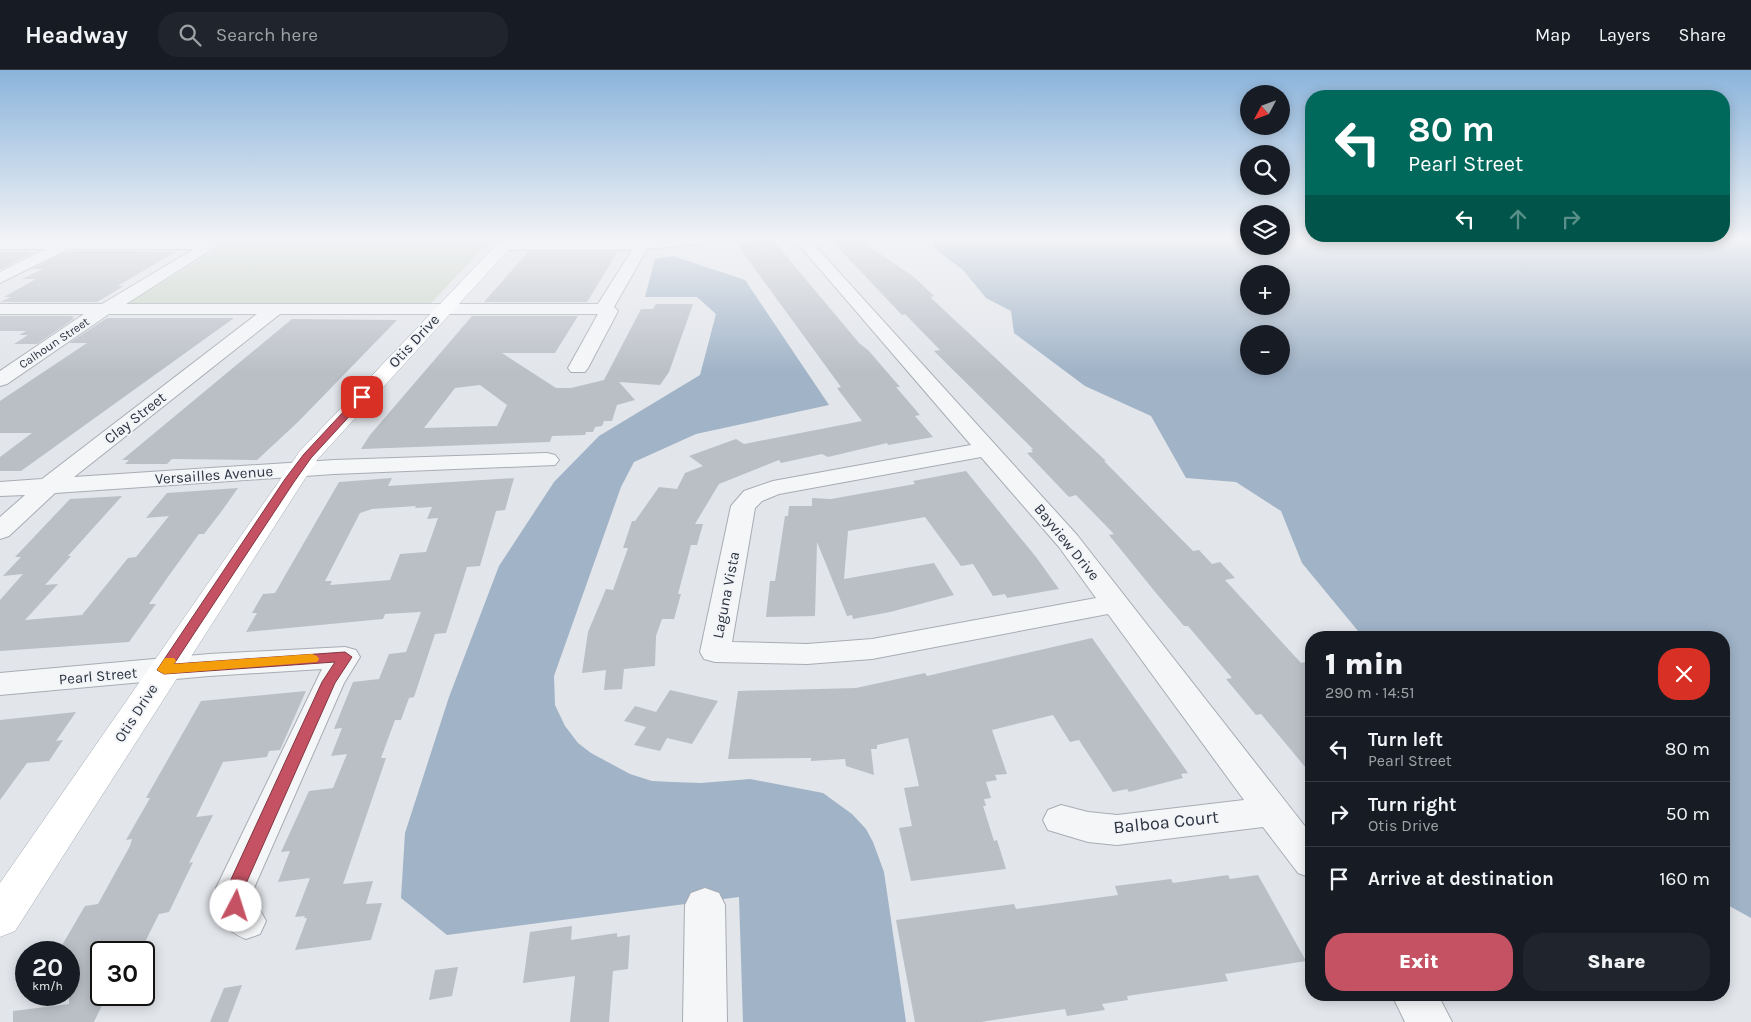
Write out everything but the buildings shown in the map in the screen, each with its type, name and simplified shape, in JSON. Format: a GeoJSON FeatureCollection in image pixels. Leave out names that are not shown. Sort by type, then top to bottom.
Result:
{"type":"FeatureCollection","features":[{"type":"Feature","properties":{"kind":"main road","name":"Otis Drive"},"geometry":{"type":"LineString","coordinates":[[0,918],[298,469],[468,283]]}},
{"type":"Feature","properties":{"kind":"street","name":"Calhoun Street"},"geometry":{"type":"LineString","coordinates":[[0,380],[148,283]]}},
{"type":"Feature","properties":{"kind":"street"},"geometry":{"type":"LineString","coordinates":[[604,309],[619,283]]}},
{"type":"Feature","properties":{"kind":"street","name":"Bayview Drive"},"geometry":{"type":"LineString","coordinates":[[841,283],[1068,541],[1305,854]]}},
{"type":"Feature","properties":{"kind":"street"},"geometry":{"type":"LineString","coordinates":[[0,309],[604,309],[609,311],[578,368]]}},
{"type":"Feature","properties":{"kind":"street","name":"Clay Street"},"geometry":{"type":"LineString","coordinates":[[0,531],[48,486],[274,310]]}},
{"type":"Feature","properties":{"kind":"street","name":"Laguna Vista"},"geometry":{"type":"LineString","coordinates":[[987,449],[772,488],[753,496],[743,506],[715,652],[807,654],[872,648],[1116,603]]}},
{"type":"Feature","properties":{"kind":"street","name":"Versailles Avenue"},"geometry":{"type":"LineString","coordinates":[[0,488],[298,469],[547,460]]}},
{"type":"Feature","properties":{"kind":"street","name":"Pearl Street"},"geometry":{"type":"LineString","coordinates":[[0,684],[345,657],[328,682],[235,888],[236,906],[246,921]]}},
{"type":"Feature","properties":{"kind":"street","name":"Balboa Court"},"geometry":{"type":"LineString","coordinates":[[1061,820],[1088,827],[1117,830],[1272,810]]}},
{"type":"Feature","properties":{"kind":"street"},"geometry":{"type":"LineString","coordinates":[[705,905],[705,1022]]}},
{"type":"Feature","properties":{"kind":"street"},"geometry":{"type":"LineString","coordinates":[[1417,1001],[1430,1022]]}},
{"type":"Feature","properties":{"kind":"green space"},"geometry":{"type":"Polygon","coordinates":[[[161,283],[450,283],[430,304],[129,303],[161,283]]]}},
{"type":"Feature","properties":{"kind":"water"},"geometry":{"type":"Polygon","coordinates":[[[649,283],[747,283],[829,405],[696,434],[634,462],[621,487],[554,676],[555,705],[565,726],[578,743],[591,753],[630,774],[652,781],[672,782],[701,783],[750,779],[823,793],[852,814],[866,829],[884,872],[906,1022],[743,1022],[739,897],[447,935],[401,898],[405,833],[449,697],[499,566],[554,482],[599,436],[700,375],[716,314],[697,297],[645,297],[649,283]]]}},
{"type":"Feature","properties":{"kind":"water"},"geometry":{"type":"Polygon","coordinates":[[[974,283],[1240,283],[1240,315],[1290,315],[1290,283],[1751,283],[1751,918],[1730,906],[1730,631],[1358,631],[1302,563],[1281,511],[1236,482],[1186,478],[1151,416],[1085,386],[1014,333],[1011,311],[986,298],[974,283]]]}},
{"type":"Feature","properties":{"kind":"slow traffic"},"geometry":{"type":"LineString","coordinates":[[170,661],[164,670],[209,665],[312,659]]}},
{"type":"Feature","properties":{"kind":"route"},"geometry":{"type":"LineString","coordinates":[[236,906],[235,888],[328,682],[345,657],[209,665],[164,670],[289,481],[308,456],[362,397]]}}]}
